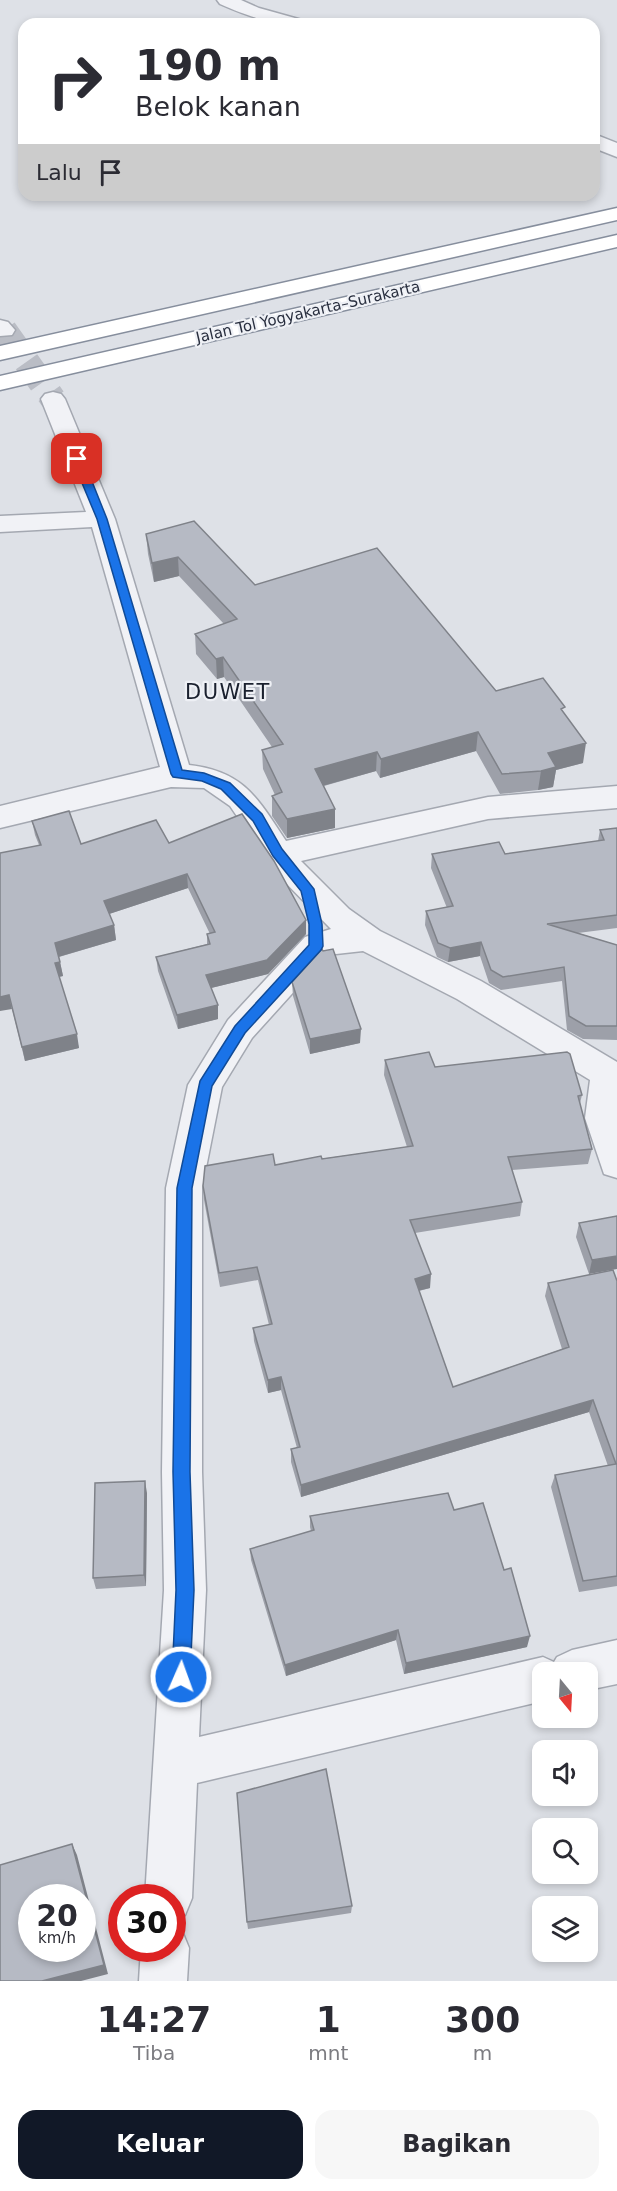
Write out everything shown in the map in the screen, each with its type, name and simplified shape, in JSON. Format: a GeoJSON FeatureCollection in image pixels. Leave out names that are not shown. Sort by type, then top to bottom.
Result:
{"type":"FeatureCollection","features":[{"type":"Feature","properties":{"kind":"highway","name":"Jalan Tol Yogyakarta–Surakarta"},"geometry":{"type":"LineString","coordinates":[[1,337],[617,214]]}},
{"type":"Feature","properties":{"kind":"highway","name":"Jalan Tol Yogyakarta–Surakarta"},"geometry":{"type":"LineString","coordinates":[[0,383],[617,241]]}},
{"type":"Feature","properties":{"kind":"street"},"geometry":{"type":"LineString","coordinates":[[226,0],[275,18]]}},
{"type":"Feature","properties":{"kind":"street"},"geometry":{"type":"LineString","coordinates":[[600,143],[617,151]]}},
{"type":"Feature","properties":{"kind":"street"},"geometry":{"type":"LineString","coordinates":[[53,399],[102,519],[177,774]]}},
{"type":"Feature","properties":{"kind":"street"},"geometry":{"type":"LineString","coordinates":[[0,524],[102,519]]}},
{"type":"Feature","properties":{"kind":"street"},"geometry":{"type":"LineString","coordinates":[[0,817],[122,785],[177,774],[204,777],[225,786],[258,818],[278,853],[308,889],[341,920],[367,939],[468,990],[612,1076],[602,1118],[617,1163]]}},
{"type":"Feature","properties":{"kind":"street"},"geometry":{"type":"LineString","coordinates":[[278,853],[312,848],[488,808],[617,797]]}},
{"type":"Feature","properties":{"kind":"street"},"geometry":{"type":"LineString","coordinates":[[308,889],[313,906],[316,946]]}},
{"type":"Feature","properties":{"kind":"street"},"geometry":{"type":"LineString","coordinates":[[169,1884],[185,1590],[182,1472],[184,1188],[205,1085],[240,1029],[316,946],[329,941],[367,939]]}},
{"type":"Feature","properties":{"kind":"street"},"geometry":{"type":"LineString","coordinates":[[598,1666],[617,1662]]}},
{"type":"Feature","properties":{"kind":"street"},"geometry":{"type":"LineString","coordinates":[[177,1764],[532,1682]]}},
{"type":"Feature","properties":{"kind":"street"},"geometry":{"type":"LineString","coordinates":[[163,1981],[164,1962]]}},
{"type":"Feature","properties":{"kind":"building"},"geometry":{"type":"Polygon","coordinates":[[[194,521],[255,585],[377,548],[496,691],[543,678],[565,707],[561,709],[586,743],[548,753],[556,767],[541,771],[502,774],[478,732],[381,759],[377,752],[315,769],[335,809],[287,819],[272,796],[282,792],[262,750],[283,744],[223,657],[216,659],[195,634],[237,619],[178,557],[152,563],[146,534],[194,521]]]}},
{"type":"Feature","properties":{"kind":"building"},"geometry":{"type":"Polygon","coordinates":[[[69,811],[81,844],[156,820],[169,843],[242,814],[274,861],[306,920],[267,960],[206,975],[218,1005],[177,1015],[156,957],[210,944],[207,934],[215,932],[187,874],[104,901],[114,925],[55,943],[60,962],[55,963],[77,1034],[22,1047],[9,995],[0,997],[0,853],[41,845],[32,821],[69,811]]]}},
{"type":"Feature","properties":{"kind":"building"},"geometry":{"type":"Polygon","coordinates":[[[617,828],[617,915],[547,924],[617,945],[617,1026],[586,1026],[569,1016],[564,967],[503,977],[491,970],[481,942],[450,948],[438,943],[426,911],[453,906],[432,854],[499,842],[505,854],[604,840],[600,830],[617,828]]]}},
{"type":"Feature","properties":{"kind":"building"},"geometry":{"type":"Polygon","coordinates":[[[322,949],[323,951],[333,949],[361,1029],[310,1039],[292,982],[322,949]]]}},
{"type":"Feature","properties":{"kind":"building"},"geometry":{"type":"Polygon","coordinates":[[[429,1052],[435,1067],[567,1052],[570,1054],[582,1095],[578,1096],[592,1149],[508,1157],[522,1202],[410,1220],[431,1274],[415,1279],[453,1387],[569,1347],[548,1283],[613,1270],[617,1281],[617,1576],[583,1581],[555,1475],[616,1464],[593,1400],[301,1485],[291,1449],[300,1447],[281,1377],[268,1380],[253,1328],[272,1324],[257,1267],[219,1273],[203,1186],[205,1166],[273,1154],[275,1165],[321,1156],[322,1159],[413,1146],[385,1060],[429,1052]]]}},
{"type":"Feature","properties":{"kind":"building"},"geometry":{"type":"Polygon","coordinates":[[[617,1216],[617,1256],[592,1260],[579,1223],[617,1216]]]}},
{"type":"Feature","properties":{"kind":"building"},"geometry":{"type":"Polygon","coordinates":[[[145,1481],[144,1575],[93,1578],[95,1483],[145,1481]]]}},
{"type":"Feature","properties":{"kind":"building"},"geometry":{"type":"Polygon","coordinates":[[[448,1493],[454,1510],[483,1503],[504,1570],[511,1568],[530,1636],[406,1663],[398,1630],[285,1665],[250,1549],[314,1530],[310,1516],[448,1493]]]}},
{"type":"Feature","properties":{"kind":"building"},"geometry":{"type":"Polygon","coordinates":[[[326,1769],[352,1906],[247,1922],[237,1793],[326,1769]]]}},
{"type":"Feature","properties":{"kind":"building"},"geometry":{"type":"Polygon","coordinates":[[[72,1844],[83,1884],[18,1884],[18,1962],[96,1962],[96,1935],[104,1965],[42,1981],[0,1981],[0,1865],[72,1844]]]}},
{"type":"Feature","properties":{"kind":"tunnel"},"geometry":{"type":"LineString","coordinates":[[4,330],[53,399]]}},
{"type":"Feature","properties":{"kind":"district","name":"DUWET"},"geometry":{"type":"Point","coordinates":[228,692]}},
{"type":"Feature","properties":{"kind":"route"},"geometry":{"type":"LineString","coordinates":[[77,459],[102,519],[177,774],[204,777],[225,786],[258,818],[278,853],[308,889],[315,924],[316,946],[240,1029],[205,1085],[184,1188],[182,1472],[185,1590],[181,1677]]}}]}
